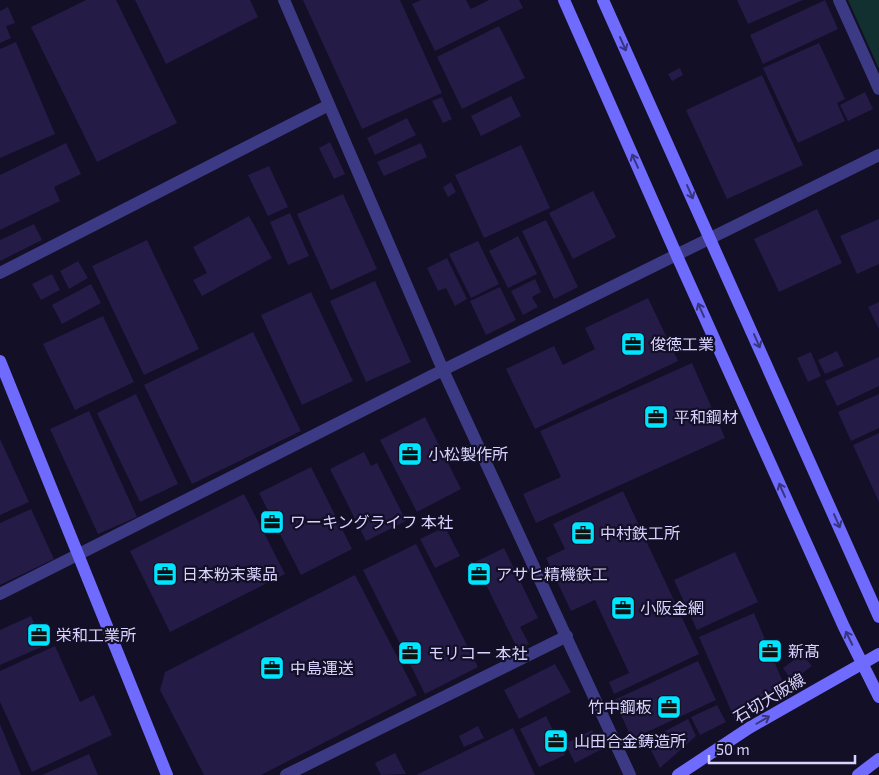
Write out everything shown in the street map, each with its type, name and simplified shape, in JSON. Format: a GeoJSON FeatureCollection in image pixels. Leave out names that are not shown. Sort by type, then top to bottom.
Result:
{"type":"FeatureCollection","features":[{"type":"Feature","properties":{"kind":"street"},"geometry":{"type":"LineString","coordinates":[[284,0],[443,370],[630,775]]}},
{"type":"Feature","properties":{"kind":"street"},"geometry":{"type":"LineString","coordinates":[[564,0],[677,256],[861,663],[879,697]]}},
{"type":"Feature","properties":{"kind":"street"},"geometry":{"type":"LineString","coordinates":[[603,0],[879,617]]}},
{"type":"Feature","properties":{"kind":"street"},"geometry":{"type":"LineString","coordinates":[[839,0],[879,89]]}},
{"type":"Feature","properties":{"kind":"street"},"geometry":{"type":"LineString","coordinates":[[0,273],[329,105]]}},
{"type":"Feature","properties":{"kind":"street"},"geometry":{"type":"LineString","coordinates":[[0,594],[443,370],[879,155]]}},
{"type":"Feature","properties":{"kind":"street"},"geometry":{"type":"LineString","coordinates":[[0,361],[167,775]]}},
{"type":"Feature","properties":{"kind":"street"},"geometry":{"type":"LineString","coordinates":[[286,775],[567,636]]}},
{"type":"Feature","properties":{"kind":"street","name":"石切大阪線"},"geometry":{"type":"LineString","coordinates":[[678,775],[749,728],[879,654]]}},
{"type":"Feature","properties":{"kind":"street"},"geometry":{"type":"LineString","coordinates":[[858,775],[879,759]]}},
{"type":"Feature","properties":{"kind":"green space"},"geometry":{"type":"Polygon","coordinates":[[[848,0],[879,0],[879,69],[848,0]]]}},
{"type":"Feature","properties":{"kind":"building"},"geometry":{"type":"Polygon","coordinates":[[[86,0],[116,0],[177,123],[97,162],[31,27],[86,0]]]}},
{"type":"Feature","properties":{"kind":"building"},"geometry":{"type":"Polygon","coordinates":[[[135,0],[250,0],[258,17],[166,64],[135,0]]]}},
{"type":"Feature","properties":{"kind":"building"},"geometry":{"type":"Polygon","coordinates":[[[303,0],[400,0],[442,93],[362,129],[303,0]]]}},
{"type":"Feature","properties":{"kind":"building"},"geometry":{"type":"Polygon","coordinates":[[[421,0],[466,0],[471,9],[489,0],[519,0],[523,8],[435,51],[412,4],[421,0]]]}},
{"type":"Feature","properties":{"kind":"building"},"geometry":{"type":"Polygon","coordinates":[[[737,0],[803,0],[748,24],[737,0]]]}},
{"type":"Feature","properties":{"kind":"building"},"geometry":{"type":"Polygon","coordinates":[[[825,0],[838,29],[763,64],[750,35],[825,0]]]}},
{"type":"Feature","properties":{"kind":"building"},"geometry":{"type":"Polygon","coordinates":[[[8,7],[15,23],[6,26],[11,38],[0,43],[0,11],[8,7]]]}},
{"type":"Feature","properties":{"kind":"building"},"geometry":{"type":"Polygon","coordinates":[[[499,26],[525,78],[462,109],[437,57],[499,26]]]}},
{"type":"Feature","properties":{"kind":"building"},"geometry":{"type":"Polygon","coordinates":[[[16,42],[55,134],[0,158],[0,49],[16,42]]]}},
{"type":"Feature","properties":{"kind":"building"},"geometry":{"type":"Polygon","coordinates":[[[819,43],[845,99],[837,103],[845,121],[798,143],[763,68],[819,43]]]}},
{"type":"Feature","properties":{"kind":"building"},"geometry":{"type":"Polygon","coordinates":[[[680,68],[683,75],[672,81],[668,74],[680,68]]]}},
{"type":"Feature","properties":{"kind":"building"},"geometry":{"type":"Polygon","coordinates":[[[762,75],[803,165],[727,199],[686,110],[762,75]]]}},
{"type":"Feature","properties":{"kind":"building"},"geometry":{"type":"Polygon","coordinates":[[[865,92],[873,109],[848,121],[840,105],[865,92]]]}},
{"type":"Feature","properties":{"kind":"building"},"geometry":{"type":"Polygon","coordinates":[[[511,96],[521,116],[481,136],[471,116],[511,96]]]}},
{"type":"Feature","properties":{"kind":"building"},"geometry":{"type":"Polygon","coordinates":[[[442,97],[452,119],[443,123],[432,101],[442,97]]]}},
{"type":"Feature","properties":{"kind":"building"},"geometry":{"type":"Polygon","coordinates":[[[407,118],[416,135],[375,155],[367,138],[407,118]]]}},
{"type":"Feature","properties":{"kind":"building"},"geometry":{"type":"Polygon","coordinates":[[[330,142],[345,174],[334,179],[319,148],[330,142]]]}},
{"type":"Feature","properties":{"kind":"building"},"geometry":{"type":"Polygon","coordinates":[[[66,143],[81,174],[54,187],[60,201],[0,230],[0,175],[66,143]]]}},
{"type":"Feature","properties":{"kind":"building"},"geometry":{"type":"Polygon","coordinates":[[[421,143],[427,157],[384,176],[377,162],[421,143]]]}},
{"type":"Feature","properties":{"kind":"building"},"geometry":{"type":"Polygon","coordinates":[[[521,145],[550,208],[484,238],[455,175],[521,145]]]}},
{"type":"Feature","properties":{"kind":"building"},"geometry":{"type":"Polygon","coordinates":[[[269,166],[288,207],[268,216],[248,175],[269,166]]]}},
{"type":"Feature","properties":{"kind":"building"},"geometry":{"type":"Polygon","coordinates":[[[451,182],[456,192],[448,197],[443,187],[451,182]]]}},
{"type":"Feature","properties":{"kind":"building"},"geometry":{"type":"Polygon","coordinates":[[[593,191],[616,237],[573,259],[549,213],[593,191]]]}},
{"type":"Feature","properties":{"kind":"building"},"geometry":{"type":"Polygon","coordinates":[[[343,194],[377,269],[331,290],[297,214],[343,194]]]}},
{"type":"Feature","properties":{"kind":"building"},"geometry":{"type":"Polygon","coordinates":[[[817,209],[842,263],[779,292],[754,239],[817,209]]]}},
{"type":"Feature","properties":{"kind":"building"},"geometry":{"type":"Polygon","coordinates":[[[290,213],[309,256],[288,265],[270,222],[290,213]]]}},
{"type":"Feature","properties":{"kind":"building"},"geometry":{"type":"Polygon","coordinates":[[[249,216],[272,258],[202,296],[193,280],[207,273],[193,247],[249,216]]]}},
{"type":"Feature","properties":{"kind":"building"},"geometry":{"type":"Polygon","coordinates":[[[879,219],[879,264],[857,274],[840,236],[879,219]]]}},
{"type":"Feature","properties":{"kind":"building"},"geometry":{"type":"Polygon","coordinates":[[[546,220],[578,287],[554,299],[522,231],[546,220]]]}},
{"type":"Feature","properties":{"kind":"building"},"geometry":{"type":"Polygon","coordinates":[[[34,224],[42,240],[0,261],[0,240],[34,224]]]}},
{"type":"Feature","properties":{"kind":"building"},"geometry":{"type":"Polygon","coordinates":[[[518,236],[537,274],[508,288],[489,251],[518,236]]]}},
{"type":"Feature","properties":{"kind":"building"},"geometry":{"type":"Polygon","coordinates":[[[147,240],[199,349],[144,375],[92,266],[147,240]]]}},
{"type":"Feature","properties":{"kind":"building"},"geometry":{"type":"Polygon","coordinates":[[[478,241],[499,284],[471,298],[449,254],[478,241]]]}},
{"type":"Feature","properties":{"kind":"building"},"geometry":{"type":"Polygon","coordinates":[[[447,258],[467,299],[455,306],[446,288],[438,291],[427,268],[447,258]]]}},
{"type":"Feature","properties":{"kind":"building"},"geometry":{"type":"Polygon","coordinates":[[[78,261],[88,278],[69,289],[60,271],[78,261]]]}},
{"type":"Feature","properties":{"kind":"building"},"geometry":{"type":"Polygon","coordinates":[[[52,274],[60,290],[41,300],[32,284],[52,274]]]}},
{"type":"Feature","properties":{"kind":"building"},"geometry":{"type":"Polygon","coordinates":[[[535,279],[541,292],[532,297],[538,307],[523,315],[511,291],[535,279]]]}},
{"type":"Feature","properties":{"kind":"building"},"geometry":{"type":"Polygon","coordinates":[[[375,281],[411,362],[366,382],[330,301],[375,281]]]}},
{"type":"Feature","properties":{"kind":"building"},"geometry":{"type":"Polygon","coordinates":[[[91,284],[101,303],[62,324],[52,305],[91,284]]]}},
{"type":"Feature","properties":{"kind":"building"},"geometry":{"type":"Polygon","coordinates":[[[500,287],[516,320],[486,335],[470,301],[500,287]]]}},
{"type":"Feature","properties":{"kind":"building"},"geometry":{"type":"Polygon","coordinates":[[[311,292],[353,381],[302,405],[261,315],[311,292]]]}},
{"type":"Feature","properties":{"kind":"building"},"geometry":{"type":"Polygon","coordinates":[[[648,298],[678,361],[535,429],[506,369],[554,346],[563,365],[595,349],[585,328],[648,298]]]}},
{"type":"Feature","properties":{"kind":"building"},"geometry":{"type":"Polygon","coordinates":[[[879,302],[879,329],[868,307],[879,302]]]}},
{"type":"Feature","properties":{"kind":"building"},"geometry":{"type":"Polygon","coordinates":[[[103,316],[134,382],[75,410],[43,344],[103,316]]]}},
{"type":"Feature","properties":{"kind":"building"},"geometry":{"type":"Polygon","coordinates":[[[253,332],[301,431],[192,484],[144,385],[253,332]]]}},
{"type":"Feature","properties":{"kind":"building"},"geometry":{"type":"Polygon","coordinates":[[[837,351],[844,366],[825,374],[818,360],[837,351]]]}},
{"type":"Feature","properties":{"kind":"building"},"geometry":{"type":"Polygon","coordinates":[[[811,352],[821,376],[808,382],[797,358],[811,352]]]}},
{"type":"Feature","properties":{"kind":"building"},"geometry":{"type":"Polygon","coordinates":[[[879,357],[879,386],[837,406],[825,381],[879,357]]]}},
{"type":"Feature","properties":{"kind":"building"},"geometry":{"type":"Polygon","coordinates":[[[692,363],[725,438],[536,523],[523,494],[561,477],[540,431],[692,363]]]}},
{"type":"Feature","properties":{"kind":"building"},"geometry":{"type":"Polygon","coordinates":[[[136,394],[178,484],[140,502],[97,413],[136,394]]]}},
{"type":"Feature","properties":{"kind":"building"},"geometry":{"type":"Polygon","coordinates":[[[879,394],[879,428],[851,441],[838,412],[879,394]]]}},
{"type":"Feature","properties":{"kind":"building"},"geometry":{"type":"Polygon","coordinates":[[[89,411],[137,517],[98,534],[50,429],[89,411]]]}},
{"type":"Feature","properties":{"kind":"building"},"geometry":{"type":"Polygon","coordinates":[[[425,417],[461,489],[417,512],[380,440],[425,417]]]}},
{"type":"Feature","properties":{"kind":"building"},"geometry":{"type":"Polygon","coordinates":[[[879,433],[879,502],[853,445],[879,433]]]}},
{"type":"Feature","properties":{"kind":"building"},"geometry":{"type":"Polygon","coordinates":[[[0,439],[29,502],[0,515],[0,439]]]}},
{"type":"Feature","properties":{"kind":"building"},"geometry":{"type":"Polygon","coordinates":[[[364,452],[371,466],[377,463],[406,521],[366,541],[330,469],[364,452]]]}},
{"type":"Feature","properties":{"kind":"building"},"geometry":{"type":"Polygon","coordinates":[[[311,467],[352,549],[301,575],[259,493],[311,467]]]}},
{"type":"Feature","properties":{"kind":"building"},"geometry":{"type":"Polygon","coordinates":[[[623,491],[699,654],[614,694],[609,682],[629,673],[595,600],[571,611],[546,558],[565,549],[553,524],[623,491]]]}},
{"type":"Feature","properties":{"kind":"building"},"geometry":{"type":"Polygon","coordinates":[[[244,494],[285,574],[170,632],[130,551],[244,494]]]}},
{"type":"Feature","properties":{"kind":"building"},"geometry":{"type":"Polygon","coordinates":[[[31,509],[54,559],[0,585],[0,523],[31,509]]]}},
{"type":"Feature","properties":{"kind":"building"},"geometry":{"type":"Polygon","coordinates":[[[445,527],[460,556],[435,568],[420,539],[445,527]]]}},
{"type":"Feature","properties":{"kind":"building"},"geometry":{"type":"Polygon","coordinates":[[[416,544],[478,667],[425,694],[363,570],[416,544]]]}},
{"type":"Feature","properties":{"kind":"building"},"geometry":{"type":"Polygon","coordinates":[[[504,548],[538,618],[520,627],[529,644],[518,650],[475,562],[504,548]]]}},
{"type":"Feature","properties":{"kind":"building"},"geometry":{"type":"Polygon","coordinates":[[[735,552],[758,602],[697,630],[674,580],[735,552]]]}},
{"type":"Feature","properties":{"kind":"building"},"geometry":{"type":"Polygon","coordinates":[[[355,575],[417,695],[261,775],[204,775],[160,690],[165,672],[355,575]]]}},
{"type":"Feature","properties":{"kind":"building"},"geometry":{"type":"Polygon","coordinates":[[[754,613],[785,687],[736,722],[699,637],[754,613]]]}},
{"type":"Feature","properties":{"kind":"building"},"geometry":{"type":"Polygon","coordinates":[[[31,616],[44,646],[0,665],[0,630],[31,616]]]}},
{"type":"Feature","properties":{"kind":"building"},"geometry":{"type":"Polygon","coordinates":[[[55,646],[80,702],[94,695],[112,735],[32,772],[0,702],[0,671],[55,646]]]}},
{"type":"Feature","properties":{"kind":"building"},"geometry":{"type":"Polygon","coordinates":[[[802,654],[812,666],[792,681],[783,668],[802,654]]]}},
{"type":"Feature","properties":{"kind":"building"},"geometry":{"type":"Polygon","coordinates":[[[698,661],[716,700],[632,739],[614,700],[698,661]]]}},
{"type":"Feature","properties":{"kind":"building"},"geometry":{"type":"Polygon","coordinates":[[[555,664],[571,692],[519,719],[504,690],[555,664]]]}},
{"type":"Feature","properties":{"kind":"building"},"geometry":{"type":"Polygon","coordinates":[[[717,705],[726,722],[700,735],[691,717],[717,705]]]}},
{"type":"Feature","properties":{"kind":"building"},"geometry":{"type":"Polygon","coordinates":[[[546,716],[565,755],[539,767],[520,729],[546,716]]]}},
{"type":"Feature","properties":{"kind":"building"},"geometry":{"type":"Polygon","coordinates":[[[688,719],[696,736],[660,768],[646,741],[688,719]]]}},
{"type":"Feature","properties":{"kind":"building"},"geometry":{"type":"Polygon","coordinates":[[[0,724],[21,775],[0,775],[0,724]]]}},
{"type":"Feature","properties":{"kind":"building"},"geometry":{"type":"Polygon","coordinates":[[[478,726],[484,738],[464,747],[459,736],[478,726]]]}},
{"type":"Feature","properties":{"kind":"building"},"geometry":{"type":"Polygon","coordinates":[[[513,728],[535,775],[416,775],[513,728]]]}},
{"type":"Feature","properties":{"kind":"building"},"geometry":{"type":"Polygon","coordinates":[[[592,730],[602,749],[575,763],[565,744],[592,730]]]}},
{"type":"Feature","properties":{"kind":"building"},"geometry":{"type":"Polygon","coordinates":[[[395,753],[406,774],[381,775],[375,763],[395,753]]]}},
{"type":"Feature","properties":{"kind":"building"},"geometry":{"type":"Polygon","coordinates":[[[89,754],[98,775],[42,775],[89,754]]]}},
{"type":"Feature","properties":{"kind":"place","name":"俊徳工業"},"geometry":{"type":"Point","coordinates":[633,344]}},
{"type":"Feature","properties":{"kind":"place","name":"平和鋼材"},"geometry":{"type":"Point","coordinates":[656,417]}},
{"type":"Feature","properties":{"kind":"place","name":"小松製作所"},"geometry":{"type":"Point","coordinates":[410,454]}},
{"type":"Feature","properties":{"kind":"place","name":"ワーキングライフ 本社"},"geometry":{"type":"Point","coordinates":[272,522]}},
{"type":"Feature","properties":{"kind":"place","name":"中村鉄工所"},"geometry":{"type":"Point","coordinates":[583,533]}},
{"type":"Feature","properties":{"kind":"place","name":"日本粉末薬品"},"geometry":{"type":"Point","coordinates":[165,574]}},
{"type":"Feature","properties":{"kind":"place","name":"アサヒ精機鉄工"},"geometry":{"type":"Point","coordinates":[479,574]}},
{"type":"Feature","properties":{"kind":"place","name":"小阪金網"},"geometry":{"type":"Point","coordinates":[623,608]}},
{"type":"Feature","properties":{"kind":"place","name":"栄和工業所"},"geometry":{"type":"Point","coordinates":[39,635]}},
{"type":"Feature","properties":{"kind":"place","name":"新髙"},"geometry":{"type":"Point","coordinates":[770,651]}},
{"type":"Feature","properties":{"kind":"place","name":"モリコー 本社"},"geometry":{"type":"Point","coordinates":[410,653]}},
{"type":"Feature","properties":{"kind":"place","name":"中島運送"},"geometry":{"type":"Point","coordinates":[272,668]}},
{"type":"Feature","properties":{"kind":"place","name":"竹中鋼板"},"geometry":{"type":"Point","coordinates":[669,707]}},
{"type":"Feature","properties":{"kind":"place","name":"山田合金鋳造所"},"geometry":{"type":"Point","coordinates":[556,741]}}]}
